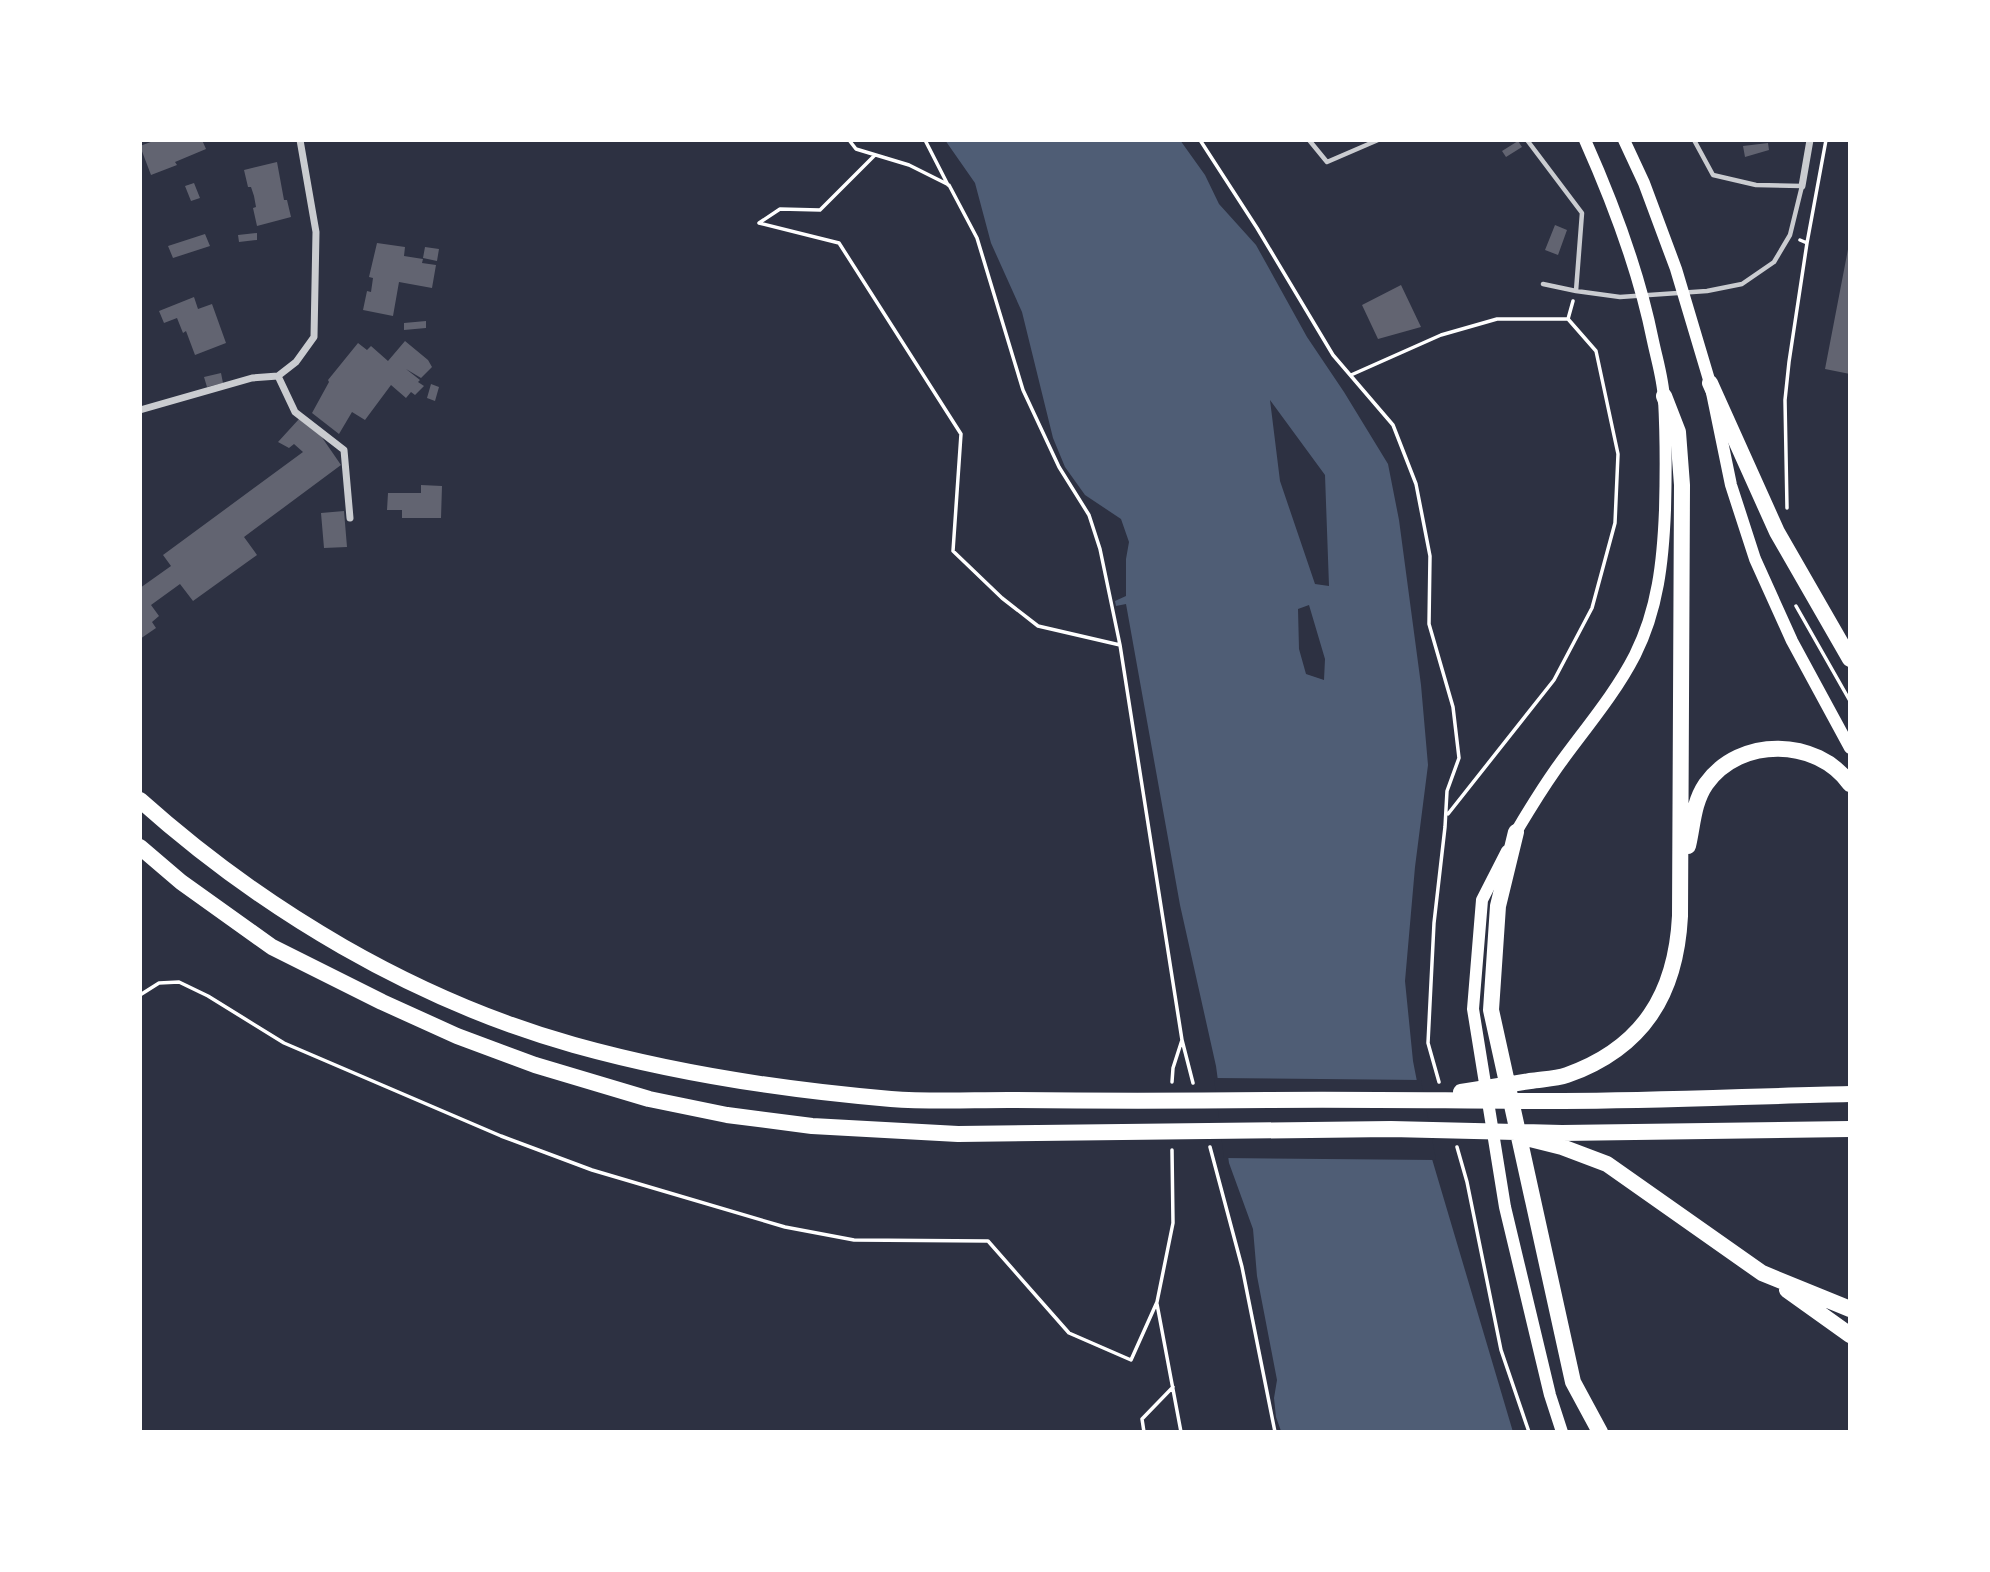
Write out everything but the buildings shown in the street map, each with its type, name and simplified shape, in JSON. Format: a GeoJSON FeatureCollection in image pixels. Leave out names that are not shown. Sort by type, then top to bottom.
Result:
{"type":"FeatureCollection","features":[{"type":"Feature","properties":{"kind":"highway"},"geometry":{"type":"LineString","coordinates":[[1710,383],[1777,532],[1850,659]]}},
{"type":"Feature","properties":{"kind":"highway"},"geometry":{"type":"LineString","coordinates":[[1417,1099],[1564,1076],[1597,1061],[1640,1030],[1655,1010],[1668,984],[1676,960],[1679,934],[1682,485],[1678,432],[1664,396]]}},
{"type":"Feature","properties":{"kind":"highway"},"geometry":{"type":"LineString","coordinates":[[1680,881],[1699,798],[1715,774],[1738,758],[1765,749],[1793,749],[1828,762],[1850,784]]}},
{"type":"Feature","properties":{"kind":"highway"},"geometry":{"type":"LineString","coordinates":[[140,800],[203,853],[272,903],[330,939],[449,999],[569,1044],[647,1064],[766,1086],[895,1099],[1094,1101],[1564,1101],[1850,1094]]}},
{"type":"Feature","properties":{"kind":"highway"},"geometry":{"type":"LineString","coordinates":[[1516,832],[1498,906],[1491,1010],[1573,1382],[1600,1432]]}},
{"type":"Feature","properties":{"kind":"highway"},"geometry":{"type":"LineString","coordinates":[[140,847],[181,882],[272,947],[444,1031],[535,1065],[649,1099],[727,1115],[812,1126],[958,1134],[1391,1129],[1562,1140],[1850,1129]]}},
{"type":"Feature","properties":{"kind":"highway"},"geometry":{"type":"LineString","coordinates":[[1562,1140],[1606,1164],[1850,1335]]}},
{"type":"Feature","properties":{"kind":"highway"},"geometry":{"type":"LineString","coordinates":[[1762,1273],[1850,1309]]}},
{"type":"Feature","properties":{"kind":"main road"},"geometry":{"type":"LineString","coordinates":[[1562,1432],[1550,1395],[1505,1207],[1473,1009],[1482,900],[1516,832],[1555,770],[1608,699],[1634,656],[1648,625],[1658,587],[1663,551],[1664,396],[1637,274],[1624,233],[1585,140]]}},
{"type":"Feature","properties":{"kind":"main road"},"geometry":{"type":"LineString","coordinates":[[1624,140],[1644,183],[1676,270],[1710,383],[1731,485],[1755,559],[1792,641],[1850,748]]}},
{"type":"Feature","properties":{"kind":"street"},"geometry":{"type":"LineString","coordinates":[[140,410],[252,378],[278,376],[296,362],[314,337],[316,232],[300,140]]}},
{"type":"Feature","properties":{"kind":"street"},"geometry":{"type":"LineString","coordinates":[[1802,186],[1810,140]]}},
{"type":"Feature","properties":{"kind":"street"},"geometry":{"type":"LineString","coordinates":[[278,376],[295,412],[344,450],[350,517]]}},
{"type":"Feature","properties":{"kind":"lane"},"geometry":{"type":"LineString","coordinates":[[1309,140],[1327,162],[1378,140]]}},
{"type":"Feature","properties":{"kind":"lane"},"geometry":{"type":"LineString","coordinates":[[1527,140],[1582,213],[1576,290]]}},
{"type":"Feature","properties":{"kind":"lane"},"geometry":{"type":"LineString","coordinates":[[1543,284],[1620,298],[1707,291],[1742,284],[1774,262],[1790,235],[1802,186],[1756,185],[1713,175],[1695,140]]}},
{"type":"Feature","properties":{"kind":"path"},"geometry":{"type":"LineString","coordinates":[[849,140],[856,149],[909,165],[949,185]]}},
{"type":"Feature","properties":{"kind":"path"},"geometry":{"type":"LineString","coordinates":[[925,140],[977,238],[1023,390],[1059,467],[1089,515],[1100,549],[1119,645],[1182,1040],[1196,1094]]}},
{"type":"Feature","properties":{"kind":"path"},"geometry":{"type":"LineString","coordinates":[[1200,140],[1257,228],[1333,355],[1393,425],[1416,484],[1430,556],[1429,624],[1453,707],[1459,758],[1447,791],[1445,827]]}},
{"type":"Feature","properties":{"kind":"path"},"geometry":{"type":"LineString","coordinates":[[1787,508],[1786,387],[1807,243],[1826,140]]}},
{"type":"Feature","properties":{"kind":"path"},"geometry":{"type":"LineString","coordinates":[[874,156],[820,210],[780,209],[758,223],[839,243],[961,434],[953,551],[1002,598],[1038,626],[1119,645]]}},
{"type":"Feature","properties":{"kind":"path"},"geometry":{"type":"LineString","coordinates":[[1790,235],[1807,243]]}},
{"type":"Feature","properties":{"kind":"path"},"geometry":{"type":"LineString","coordinates":[[1568,319],[1576,290]]}},
{"type":"Feature","properties":{"kind":"path"},"geometry":{"type":"LineString","coordinates":[[1351,375],[1441,335],[1497,319],[1568,319],[1596,351],[1618,454],[1615,523],[1592,608],[1554,680],[1446,817]]}},
{"type":"Feature","properties":{"kind":"path"},"geometry":{"type":"LineString","coordinates":[[140,995],[159,983],[180,982],[284,1043],[501,1136],[592,1170],[772,1223],[854,1240],[988,1241],[1069,1333],[1132,1360],[1157,1302],[1173,1223],[1172,1150]]}},
{"type":"Feature","properties":{"kind":"path"},"geometry":{"type":"LineString","coordinates":[[1172,1082],[1173,1068],[1182,1040]]}},
{"type":"Feature","properties":{"kind":"path"},"geometry":{"type":"LineString","coordinates":[[1210,1147],[1242,1267],[1275,1432]]}},
{"type":"Feature","properties":{"kind":"path"},"geometry":{"type":"LineString","coordinates":[[1157,1302],[1181,1432]]}},
{"type":"Feature","properties":{"kind":"path"},"geometry":{"type":"LineString","coordinates":[[1144,1432],[1142,1419],[1172,1387]]}},
{"type":"Feature","properties":{"kind":"water"},"geometry":{"type":"Polygon","coordinates":[[[945,140],[1180,140],[1205,175],[1219,204],[1256,245],[1307,337],[1388,464],[1399,520],[1421,685],[1428,765],[1415,867],[1405,981],[1413,1061],[1432,1159],[1513,1432],[1281,1431],[1274,1398],[1277,1380],[1257,1276],[1253,1229],[1229,1163],[1216,1066],[1180,905],[1126,604],[1116,606],[1115,601],[1126,596],[1129,542],[1121,519],[1085,495],[1065,467],[1053,438],[1022,312],[991,243],[975,183],[945,140]],[[1270,400],[1280,481],[1315,584],[1329,586],[1325,475],[1270,400]],[[1309,605],[1298,609],[1299,649],[1306,674],[1324,680],[1325,659],[1309,605]]]}},
{"type":"Feature","properties":{"kind":"pier"},"geometry":{"type":"Polygon","coordinates":[[[1214,1078],[1421,1080],[1436,1160],[1224,1158],[1214,1078]]]}}]}
